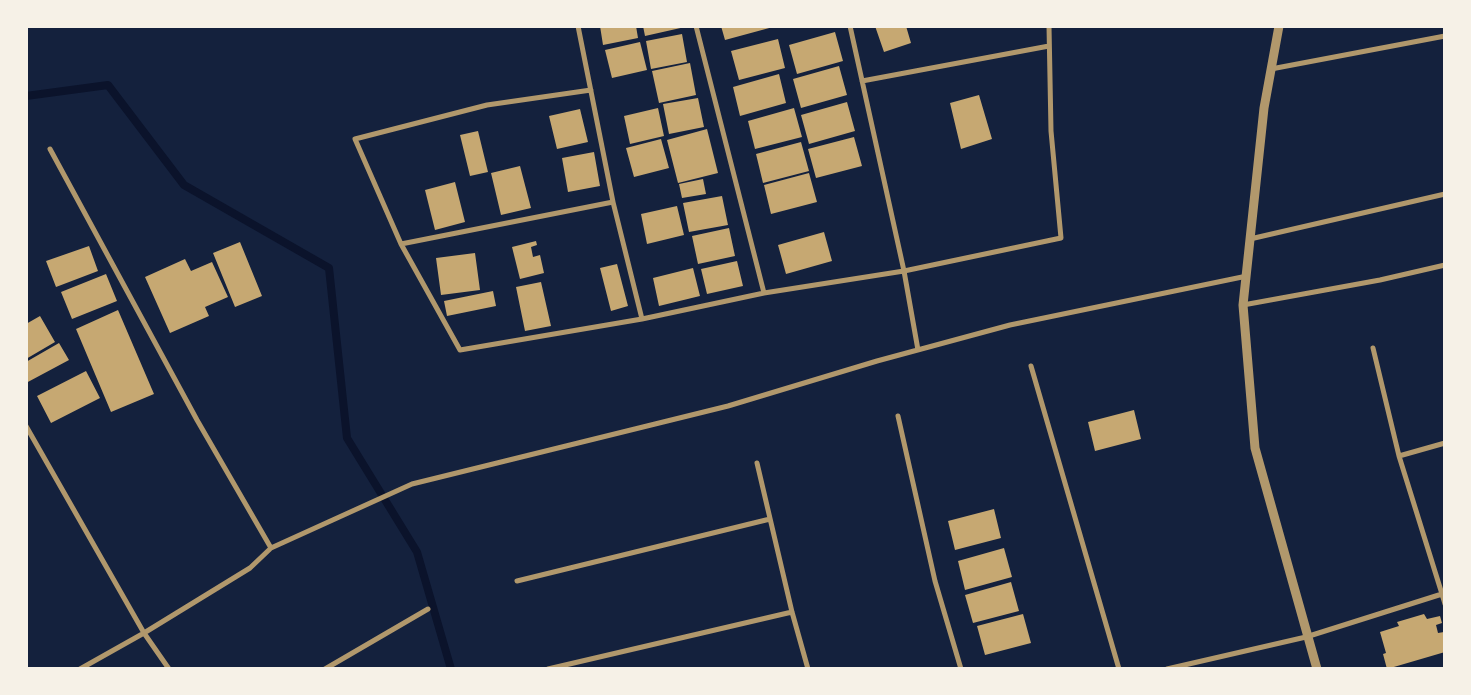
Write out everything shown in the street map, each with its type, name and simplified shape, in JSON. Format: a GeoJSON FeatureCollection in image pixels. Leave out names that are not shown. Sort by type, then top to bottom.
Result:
{"type":"FeatureCollection","features":[{"type":"Feature","properties":{"kind":"street"},"geometry":{"type":"LineString","coordinates":[[578,26],[613,202],[642,319]]}},
{"type":"Feature","properties":{"kind":"street"},"geometry":{"type":"LineString","coordinates":[[696,26],[764,293]]}},
{"type":"Feature","properties":{"kind":"street"},"geometry":{"type":"LineString","coordinates":[[850,26],[904,272],[918,350]]}},
{"type":"Feature","properties":{"kind":"street"},"geometry":{"type":"LineString","coordinates":[[591,90],[487,105],[355,139],[402,244],[460,350],[642,319],[764,293],[904,272],[1061,238],[1051,132],[1049,26]]}},
{"type":"Feature","properties":{"kind":"street"},"geometry":{"type":"LineString","coordinates":[[1279,26],[1264,108],[1243,305],[1255,448],[1316,669]]}},
{"type":"Feature","properties":{"kind":"street"},"geometry":{"type":"LineString","coordinates":[[1272,69],[1445,36]]}},
{"type":"Feature","properties":{"kind":"street"},"geometry":{"type":"LineString","coordinates":[[862,81],[1049,46]]}},
{"type":"Feature","properties":{"kind":"street"},"geometry":{"type":"LineString","coordinates":[[50,149],[197,420],[271,548]]}},
{"type":"Feature","properties":{"kind":"street"},"geometry":{"type":"LineString","coordinates":[[1250,239],[1445,194]]}},
{"type":"Feature","properties":{"kind":"street"},"geometry":{"type":"LineString","coordinates":[[402,244],[613,202]]}},
{"type":"Feature","properties":{"kind":"street"},"geometry":{"type":"LineString","coordinates":[[1243,305],[1380,280],[1445,265]]}},
{"type":"Feature","properties":{"kind":"street"},"geometry":{"type":"LineString","coordinates":[[80,669],[144,633],[250,568],[271,548],[412,484],[728,406],[1010,325],[1247,276]]}},
{"type":"Feature","properties":{"kind":"street"},"geometry":{"type":"LineString","coordinates":[[1373,348],[1399,456],[1445,604]]}},
{"type":"Feature","properties":{"kind":"street"},"geometry":{"type":"LineString","coordinates":[[1031,366],[1119,669]]}},
{"type":"Feature","properties":{"kind":"street"},"geometry":{"type":"LineString","coordinates":[[898,416],[935,581],[961,669]]}},
{"type":"Feature","properties":{"kind":"street"},"geometry":{"type":"LineString","coordinates":[[26,426],[144,633],[169,669]]}},
{"type":"Feature","properties":{"kind":"street"},"geometry":{"type":"LineString","coordinates":[[1399,456],[1445,442]]}},
{"type":"Feature","properties":{"kind":"street"},"geometry":{"type":"LineString","coordinates":[[757,463],[792,612],[808,669]]}},
{"type":"Feature","properties":{"kind":"street"},"geometry":{"type":"LineString","coordinates":[[516,581],[770,519]]}},
{"type":"Feature","properties":{"kind":"street"},"geometry":{"type":"LineString","coordinates":[[1167,669],[1306,637],[1443,593]]}},
{"type":"Feature","properties":{"kind":"street"},"geometry":{"type":"LineString","coordinates":[[325,669],[428,608]]}},
{"type":"Feature","properties":{"kind":"street"},"geometry":{"type":"LineString","coordinates":[[548,669],[792,612]]}},
{"type":"Feature","properties":{"kind":"building"},"geometry":{"type":"Polygon","coordinates":[[[600,26],[636,26],[638,38],[603,45],[600,26]]]}},
{"type":"Feature","properties":{"kind":"building"},"geometry":{"type":"Polygon","coordinates":[[[643,26],[685,26],[685,27],[645,36],[643,26]]]}},
{"type":"Feature","properties":{"kind":"building"},"geometry":{"type":"Polygon","coordinates":[[[721,26],[773,26],[773,27],[725,40],[721,26]]]}},
{"type":"Feature","properties":{"kind":"building"},"geometry":{"type":"Polygon","coordinates":[[[875,26],[906,26],[911,43],[884,52],[875,26]]]}},
{"type":"Feature","properties":{"kind":"building"},"geometry":{"type":"Polygon","coordinates":[[[835,32],[843,61],[797,74],[789,45],[835,32]]]}},
{"type":"Feature","properties":{"kind":"building"},"geometry":{"type":"Polygon","coordinates":[[[682,34],[687,62],[651,69],[646,41],[682,34]]]}},
{"type":"Feature","properties":{"kind":"building"},"geometry":{"type":"Polygon","coordinates":[[[778,39],[785,68],[739,80],[731,51],[778,39]]]}},
{"type":"Feature","properties":{"kind":"building"},"geometry":{"type":"Polygon","coordinates":[[[640,42],[647,70],[612,78],[605,50],[640,42]]]}},
{"type":"Feature","properties":{"kind":"building"},"geometry":{"type":"Polygon","coordinates":[[[690,63],[696,95],[659,103],[652,71],[690,63]]]}},
{"type":"Feature","properties":{"kind":"building"},"geometry":{"type":"Polygon","coordinates":[[[839,66],[847,95],[801,108],[793,79],[839,66]]]}},
{"type":"Feature","properties":{"kind":"building"},"geometry":{"type":"Polygon","coordinates":[[[779,74],[786,103],[740,116],[733,87],[779,74]]]}},
{"type":"Feature","properties":{"kind":"building"},"geometry":{"type":"Polygon","coordinates":[[[979,95],[992,139],[961,149],[950,103],[979,95]]]}},
{"type":"Feature","properties":{"kind":"building"},"geometry":{"type":"Polygon","coordinates":[[[698,98],[704,127],[669,134],[663,104],[698,98]]]}},
{"type":"Feature","properties":{"kind":"building"},"geometry":{"type":"Polygon","coordinates":[[[847,102],[855,131],[809,144],[801,115],[847,102]]]}},
{"type":"Feature","properties":{"kind":"building"},"geometry":{"type":"Polygon","coordinates":[[[658,108],[664,136],[630,144],[624,116],[658,108]]]}},
{"type":"Feature","properties":{"kind":"building"},"geometry":{"type":"Polygon","coordinates":[[[794,108],[802,137],[755,149],[748,121],[794,108]]]}},
{"type":"Feature","properties":{"kind":"building"},"geometry":{"type":"Polygon","coordinates":[[[580,109],[588,142],[557,149],[549,116],[580,109]]]}},
{"type":"Feature","properties":{"kind":"building"},"geometry":{"type":"Polygon","coordinates":[[[707,129],[718,173],[678,183],[667,140],[707,129]]]}},
{"type":"Feature","properties":{"kind":"building"},"geometry":{"type":"Polygon","coordinates":[[[478,131],[488,172],[470,176],[460,135],[478,131]]]}},
{"type":"Feature","properties":{"kind":"building"},"geometry":{"type":"Polygon","coordinates":[[[854,137],[862,166],[816,178],[808,149],[854,137]]]}},
{"type":"Feature","properties":{"kind":"building"},"geometry":{"type":"Polygon","coordinates":[[[661,139],[669,168],[634,177],[626,148],[661,139]]]}},
{"type":"Feature","properties":{"kind":"building"},"geometry":{"type":"Polygon","coordinates":[[[801,142],[809,171],[763,183],[756,154],[801,142]]]}},
{"type":"Feature","properties":{"kind":"building"},"geometry":{"type":"Polygon","coordinates":[[[594,152],[600,186],[568,192],[562,158],[594,152]]]}},
{"type":"Feature","properties":{"kind":"building"},"geometry":{"type":"Polygon","coordinates":[[[520,166],[531,208],[501,215],[491,173],[520,166]]]}},
{"type":"Feature","properties":{"kind":"building"},"geometry":{"type":"Polygon","coordinates":[[[809,173],[817,202],[771,214],[764,185],[809,173]]]}},
{"type":"Feature","properties":{"kind":"building"},"geometry":{"type":"Polygon","coordinates":[[[703,179],[706,194],[682,198],[679,184],[703,179]]]}},
{"type":"Feature","properties":{"kind":"building"},"geometry":{"type":"Polygon","coordinates":[[[455,182],[465,222],[435,230],[425,190],[455,182]]]}},
{"type":"Feature","properties":{"kind":"building"},"geometry":{"type":"Polygon","coordinates":[[[722,196],[728,225],[689,232],[683,203],[722,196]]]}},
{"type":"Feature","properties":{"kind":"building"},"geometry":{"type":"Polygon","coordinates":[[[677,206],[684,235],[647,244],[641,214],[677,206]]]}},
{"type":"Feature","properties":{"kind":"building"},"geometry":{"type":"Polygon","coordinates":[[[729,228],[735,256],[698,264],[692,236],[729,228]]]}},
{"type":"Feature","properties":{"kind":"building"},"geometry":{"type":"Polygon","coordinates":[[[824,232],[832,261],[786,274],[778,245],[824,232]]]}},
{"type":"Feature","properties":{"kind":"building"},"geometry":{"type":"Polygon","coordinates":[[[536,241],[537,245],[531,247],[533,257],[540,255],[544,273],[520,279],[512,247],[536,241]]]}},
{"type":"Feature","properties":{"kind":"building"},"geometry":{"type":"Polygon","coordinates":[[[240,242],[262,296],[235,307],[213,253],[240,242]]]}},
{"type":"Feature","properties":{"kind":"building"},"geometry":{"type":"Polygon","coordinates":[[[89,246],[98,271],[56,287],[46,261],[89,246]]]}},
{"type":"Feature","properties":{"kind":"building"},"geometry":{"type":"Polygon","coordinates":[[[475,253],[480,290],[441,295],[436,258],[475,253]]]}},
{"type":"Feature","properties":{"kind":"building"},"geometry":{"type":"Polygon","coordinates":[[[185,259],[191,271],[212,262],[228,297],[205,307],[209,316],[170,333],[145,277],[185,259]]]}},
{"type":"Feature","properties":{"kind":"building"},"geometry":{"type":"Polygon","coordinates":[[[737,261],[743,286],[707,294],[701,269],[737,261]]]}},
{"type":"Feature","properties":{"kind":"building"},"geometry":{"type":"Polygon","coordinates":[[[617,264],[628,306],[611,311],[600,268],[617,264]]]}},
{"type":"Feature","properties":{"kind":"building"},"geometry":{"type":"Polygon","coordinates":[[[693,268],[700,296],[659,306],[653,278],[693,268]]]}},
{"type":"Feature","properties":{"kind":"building"},"geometry":{"type":"Polygon","coordinates":[[[106,274],[117,301],[72,319],[61,292],[106,274]]]}},
{"type":"Feature","properties":{"kind":"building"},"geometry":{"type":"Polygon","coordinates":[[[541,282],[551,326],[525,331],[516,287],[541,282]]]}},
{"type":"Feature","properties":{"kind":"building"},"geometry":{"type":"Polygon","coordinates":[[[493,291],[496,306],[447,316],[444,301],[493,291]]]}},
{"type":"Feature","properties":{"kind":"building"},"geometry":{"type":"Polygon","coordinates":[[[118,310],[154,394],[111,412],[76,329],[118,310]]]}},
{"type":"Feature","properties":{"kind":"building"},"geometry":{"type":"Polygon","coordinates":[[[40,316],[55,342],[26,359],[26,324],[40,316]]]}},
{"type":"Feature","properties":{"kind":"building"},"geometry":{"type":"Polygon","coordinates":[[[59,343],[69,360],[26,383],[26,362],[59,343]]]}},
{"type":"Feature","properties":{"kind":"building"},"geometry":{"type":"Polygon","coordinates":[[[86,371],[100,398],[51,423],[37,396],[86,371]]]}},
{"type":"Feature","properties":{"kind":"building"},"geometry":{"type":"Polygon","coordinates":[[[1134,410],[1141,439],[1095,451],[1088,422],[1134,410]]]}},
{"type":"Feature","properties":{"kind":"building"},"geometry":{"type":"Polygon","coordinates":[[[994,509],[1001,538],[955,550],[948,521],[994,509]]]}},
{"type":"Feature","properties":{"kind":"building"},"geometry":{"type":"Polygon","coordinates":[[[1004,548],[1012,577],[965,590],[958,561],[1004,548]]]}},
{"type":"Feature","properties":{"kind":"building"},"geometry":{"type":"Polygon","coordinates":[[[1011,582],[1019,611],[973,623],[965,595],[1011,582]]]}},
{"type":"Feature","properties":{"kind":"building"},"geometry":{"type":"Polygon","coordinates":[[[1023,614],[1031,643],[985,655],[977,626],[1023,614]]]}},
{"type":"Feature","properties":{"kind":"building"},"geometry":{"type":"Polygon","coordinates":[[[1424,614],[1427,619],[1440,616],[1442,623],[1436,625],[1438,633],[1444,632],[1445,652],[1387,669],[1383,654],[1386,653],[1380,632],[1399,626],[1397,622],[1424,614]]]}},
{"type":"Feature","properties":{"kind":"waterway"},"geometry":{"type":"LineString","coordinates":[[26,96],[108,85],[184,185],[329,268],[347,438],[417,552],[451,669]]}}]}
